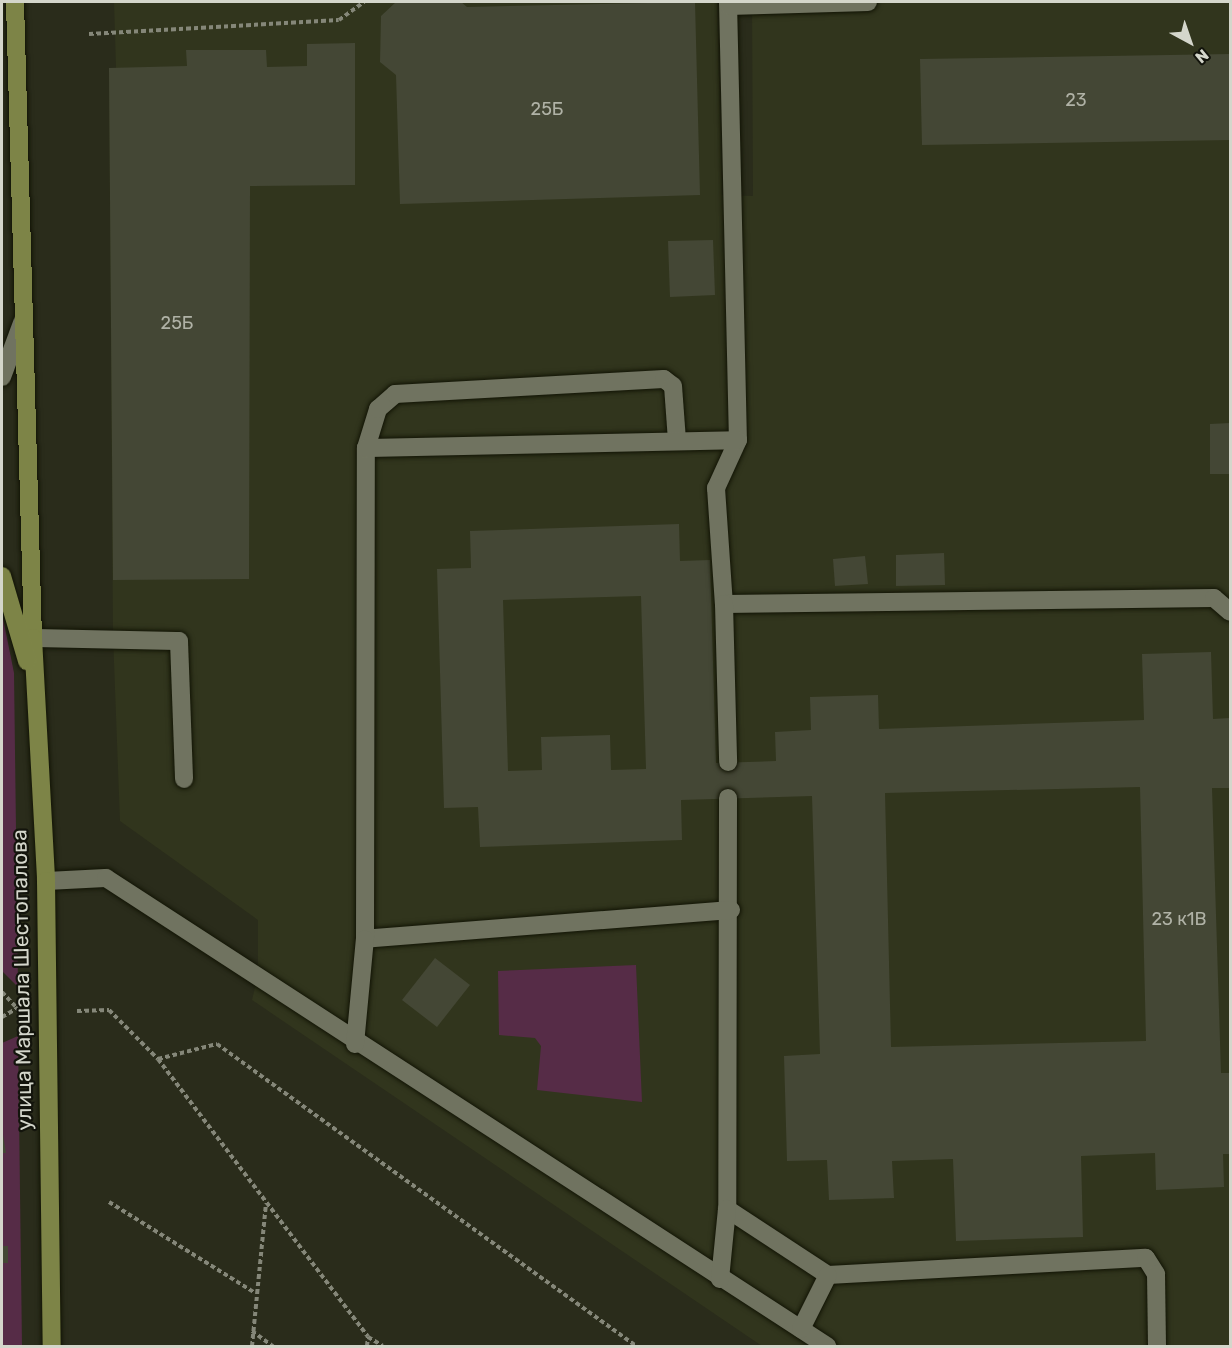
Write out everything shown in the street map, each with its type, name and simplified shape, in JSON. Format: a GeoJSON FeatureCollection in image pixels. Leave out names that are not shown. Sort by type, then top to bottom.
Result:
{"type":"FeatureCollection","features":[{"type":"Feature","properties":{"kind":"main road","name":"улица Маршала Шестопалова"},"geometry":{"type":"LineString","coordinates":[[15,2],[22,321],[33,638],[46,881],[44,1012],[52,1347]]}},
{"type":"Feature","properties":{"kind":"main road"},"geometry":{"type":"LineString","coordinates":[[2,576],[35,686]]}},
{"type":"Feature","properties":{"kind":"lane"},"geometry":{"type":"LineString","coordinates":[[728,762],[724,604],[716,488],[738,440],[728,4],[868,2]]}},
{"type":"Feature","properties":{"kind":"lane"},"geometry":{"type":"LineString","coordinates":[[2,377],[22,321]]}},
{"type":"Feature","properties":{"kind":"lane"},"geometry":{"type":"LineString","coordinates":[[355,1044],[365,939],[366,448],[378,409],[395,394],[664,379],[673,386],[677,440]]}},
{"type":"Feature","properties":{"kind":"lane"},"geometry":{"type":"LineString","coordinates":[[366,448],[738,440]]}},
{"type":"Feature","properties":{"kind":"lane"},"geometry":{"type":"LineString","coordinates":[[724,604],[1214,598],[1230,612]]}},
{"type":"Feature","properties":{"kind":"lane"},"geometry":{"type":"LineString","coordinates":[[33,638],[179,641],[184,779]]}},
{"type":"Feature","properties":{"kind":"lane"},"geometry":{"type":"LineString","coordinates":[[720,1279],[728,1209],[731,910],[728,798]]}},
{"type":"Feature","properties":{"kind":"lane"},"geometry":{"type":"LineString","coordinates":[[46,881],[106,878],[258,975],[355,1044],[827,1347]]}},
{"type":"Feature","properties":{"kind":"lane"},"geometry":{"type":"LineString","coordinates":[[365,939],[731,910]]}},
{"type":"Feature","properties":{"kind":"lane"},"geometry":{"type":"LineString","coordinates":[[728,1209],[828,1275],[1146,1258],[1156,1274],[1157,1347]]}},
{"type":"Feature","properties":{"kind":"lane"},"geometry":{"type":"LineString","coordinates":[[801,1329],[828,1275]]}},
{"type":"Feature","properties":{"kind":"path"},"geometry":{"type":"LineString","coordinates":[[89,34],[339,20],[364,2]]}},
{"type":"Feature","properties":{"kind":"path"},"geometry":{"type":"LineString","coordinates":[[2,992],[16,1007],[44,1012],[109,1010],[158,1059],[368,1337],[383,1347]]}},
{"type":"Feature","properties":{"kind":"path"},"geometry":{"type":"LineString","coordinates":[[2,1017],[16,1007]]}},
{"type":"Feature","properties":{"kind":"path"},"geometry":{"type":"LineString","coordinates":[[158,1059],[217,1044],[636,1347]]}},
{"type":"Feature","properties":{"kind":"path"},"geometry":{"type":"LineString","coordinates":[[109,1202],[255,1293]]}},
{"type":"Feature","properties":{"kind":"path"},"geometry":{"type":"LineString","coordinates":[[252,1347],[251,1331],[266,1204]]}},
{"type":"Feature","properties":{"kind":"path"},"geometry":{"type":"LineString","coordinates":[[251,1331],[273,1347]]}},
{"type":"Feature","properties":{"kind":"path"},"geometry":{"type":"LineString","coordinates":[[367,1347],[368,1337]]}},
{"type":"Feature","properties":{"kind":"shaded area"},"geometry":{"type":"Polygon","coordinates":[[[114,2],[717,2],[722,195],[753,196],[752,2],[1230,2],[1230,1346],[762,1346],[252,1000],[258,975],[258,920],[120,821],[113,636],[109,68],[116,68],[114,2]]]}},
{"type":"Feature","properties":{"kind":"shaded area"},"geometry":{"type":"Polygon","coordinates":[[[2,613],[14,673],[18,987],[2,971],[2,613]]]}},
{"type":"Feature","properties":{"kind":"shaded area"},"geometry":{"type":"Polygon","coordinates":[[[636,965],[642,1102],[537,1090],[541,1046],[535,1038],[499,1035],[498,971],[636,965]]]}},
{"type":"Feature","properties":{"kind":"shaded area"},"geometry":{"type":"Polygon","coordinates":[[[18,1036],[22,1346],[2,1346],[2,1043],[18,1036]]]}},
{"type":"Feature","properties":{"kind":"building"},"geometry":{"type":"Polygon","coordinates":[[[396,2],[461,2],[467,7],[695,2],[700,195],[400,204],[396,75],[380,62],[381,16],[396,2]]]}},
{"type":"Feature","properties":{"kind":"building"},"geometry":{"type":"Polygon","coordinates":[[[355,43],[355,185],[250,186],[249,579],[113,580],[109,68],[187,66],[186,50],[266,50],[267,67],[307,66],[307,44],[355,43]]]}},
{"type":"Feature","properties":{"kind":"building"},"geometry":{"type":"Polygon","coordinates":[[[1230,54],[1230,140],[922,145],[920,59],[1230,54]]]}},
{"type":"Feature","properties":{"kind":"building"},"geometry":{"type":"Polygon","coordinates":[[[713,240],[715,295],[670,297],[668,241],[713,240]]]}},
{"type":"Feature","properties":{"kind":"building"},"geometry":{"type":"Polygon","coordinates":[[[1230,423],[1230,474],[1210,474],[1210,424],[1230,423]]]}},
{"type":"Feature","properties":{"kind":"building"},"geometry":{"type":"Polygon","coordinates":[[[679,524],[680,561],[710,560],[716,763],[776,761],[775,732],[811,730],[810,697],[878,695],[879,729],[1144,720],[1142,654],[1211,652],[1213,719],[1230,718],[1230,788],[1212,788],[1221,1073],[1230,1073],[1230,1154],[1223,1154],[1224,1187],[1156,1190],[1155,1153],[1081,1156],[1083,1237],[956,1241],[953,1159],[892,1161],[894,1198],[829,1200],[827,1160],[787,1161],[784,1056],[820,1054],[812,796],[681,800],[682,840],[480,847],[478,807],[444,808],[437,569],[471,568],[470,531],[679,524]],[[641,596],[503,600],[508,771],[542,770],[541,737],[610,735],[611,770],[646,769],[641,596]],[[1140,787],[885,793],[891,1047],[1146,1041],[1140,787]]]}},
{"type":"Feature","properties":{"kind":"building"},"geometry":{"type":"Polygon","coordinates":[[[944,553],[945,585],[896,586],[896,555],[944,553]]]}},
{"type":"Feature","properties":{"kind":"building"},"geometry":{"type":"Polygon","coordinates":[[[865,556],[868,584],[835,586],[833,559],[865,556]]]}},
{"type":"Feature","properties":{"kind":"building"},"geometry":{"type":"Polygon","coordinates":[[[435,958],[470,985],[437,1027],[402,1000],[435,958]]]}},
{"type":"Feature","properties":{"kind":"building"},"geometry":{"type":"Polygon","coordinates":[[[2,1128],[6,1153],[2,1153],[2,1128]]]}},
{"type":"Feature","properties":{"kind":"building"},"geometry":{"type":"Polygon","coordinates":[[[2,1246],[8,1246],[8,1263],[2,1263],[2,1246]]]}},
{"type":"Feature","properties":{"kind":"tunnel"},"geometry":{"type":"LineString","coordinates":[[728,762],[728,798]]}}]}
